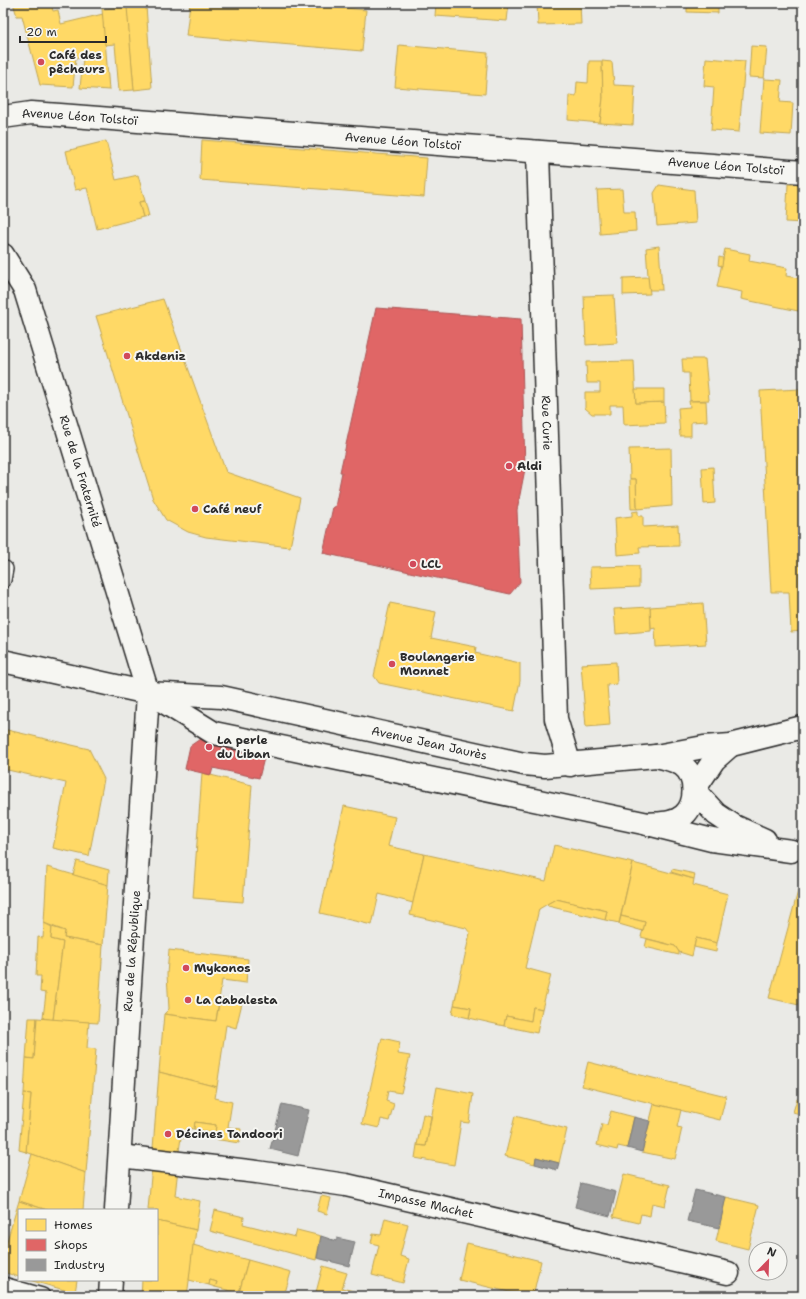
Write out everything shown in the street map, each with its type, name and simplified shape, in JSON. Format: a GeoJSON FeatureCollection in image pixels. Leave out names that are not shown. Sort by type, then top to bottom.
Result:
{"type":"FeatureCollection","features":[{"type":"Feature","properties":{"kind":"street","name":"Avenue Léon Tolstoï"},"geometry":{"type":"LineString","coordinates":[[3,117],[31,113],[803,172]]}},
{"type":"Feature","properties":{"kind":"street","name":"Rue Curie"},"geometry":{"type":"LineString","coordinates":[[538,152],[556,719],[570,764]]}},
{"type":"Feature","properties":{"kind":"street","name":"Rue de la Fraternité"},"geometry":{"type":"LineString","coordinates":[[3,255],[25,290],[148,692]]}},
{"type":"Feature","properties":{"kind":"street","name":"Avenue Jean Jaurès"},"geometry":{"type":"LineString","coordinates":[[3,661],[148,692],[221,697],[524,764],[545,766],[656,756],[672,760],[683,766],[691,779],[694,790],[692,803],[683,815],[668,823],[648,824]]}},
{"type":"Feature","properties":{"kind":"street","name":"Avenue Jean Jaurès"},"geometry":{"type":"LineString","coordinates":[[148,692],[214,733],[648,824],[712,840],[797,854]]}},
{"type":"Feature","properties":{"kind":"street","name":"Rue de la République"},"geometry":{"type":"LineString","coordinates":[[116,1209],[148,692]]}},
{"type":"Feature","properties":{"kind":"street"},"geometry":{"type":"LineString","coordinates":[[656,756],[704,746],[731,745],[803,727]]}},
{"type":"Feature","properties":{"kind":"street"},"geometry":{"type":"LineString","coordinates":[[694,790],[714,760],[731,745]]}},
{"type":"Feature","properties":{"kind":"street","name":"Avenue Jean Jaurès"},"geometry":{"type":"LineString","coordinates":[[694,790],[716,814],[734,826],[797,854]]}},
{"type":"Feature","properties":{"kind":"street","name":"Impasse Machet"},"geometry":{"type":"LineString","coordinates":[[120,1156],[257,1172],[346,1185],[728,1273]]}},
{"type":"Feature","properties":{"kind":"street"},"geometry":{"type":"LineString","coordinates":[[110,1296],[111,1281]]}},
{"type":"Feature","properties":{"kind":"lane"},"geometry":{"type":"LineString","coordinates":[[3,1285],[42,1296]]}},
{"type":"Feature","properties":{"kind":"building: Homes"},"geometry":{"type":"Polygon","coordinates":[[[13,3],[51,3],[53,11],[58,10],[61,24],[103,14],[109,90],[80,88],[83,58],[76,57],[73,87],[40,85],[22,16],[17,16],[13,3]]]}},
{"type":"Feature","properties":{"kind":"building: Homes"},"geometry":{"type":"Polygon","coordinates":[[[126,3],[137,3],[137,6],[146,6],[152,88],[134,90],[126,3]]]}},
{"type":"Feature","properties":{"kind":"building: Homes"},"geometry":{"type":"Polygon","coordinates":[[[190,3],[290,3],[366,10],[362,51],[186,36],[190,3]]]}},
{"type":"Feature","properties":{"kind":"building: Homes"},"geometry":{"type":"Polygon","coordinates":[[[436,3],[509,3],[507,21],[435,16],[436,3]]]}},
{"type":"Feature","properties":{"kind":"building: Homes"},"geometry":{"type":"Polygon","coordinates":[[[537,3],[580,3],[581,24],[538,25],[537,3]]]}},
{"type":"Feature","properties":{"kind":"building: Homes"},"geometry":{"type":"Polygon","coordinates":[[[687,3],[718,3],[718,13],[687,12],[687,3]]]}},
{"type":"Feature","properties":{"kind":"building: Homes"},"geometry":{"type":"Polygon","coordinates":[[[127,7],[134,90],[119,91],[115,44],[105,45],[102,9],[127,7]]]}},
{"type":"Feature","properties":{"kind":"building: Homes"},"geometry":{"type":"Polygon","coordinates":[[[399,45],[488,53],[485,94],[395,87],[399,45]]]}},
{"type":"Feature","properties":{"kind":"building: Homes"},"geometry":{"type":"Polygon","coordinates":[[[751,46],[767,47],[764,79],[782,80],[780,102],[793,103],[791,135],[760,133],[764,78],[749,77],[751,46]]]}},
{"type":"Feature","properties":{"kind":"building: Homes"},"geometry":{"type":"Polygon","coordinates":[[[706,58],[745,61],[739,132],[711,130],[714,87],[704,86],[706,58]]]}},
{"type":"Feature","properties":{"kind":"building: Homes"},"geometry":{"type":"Polygon","coordinates":[[[589,61],[602,61],[603,98],[600,123],[568,120],[569,95],[576,96],[577,82],[588,83],[589,61]]]}},
{"type":"Feature","properties":{"kind":"building: Homes"},"geometry":{"type":"Polygon","coordinates":[[[602,61],[612,62],[614,85],[635,86],[633,125],[600,123],[603,98],[602,61]]]}},
{"type":"Feature","properties":{"kind":"building: Homes"},"geometry":{"type":"Polygon","coordinates":[[[800,117],[803,117],[803,136],[799,135],[800,117]]]}},
{"type":"Feature","properties":{"kind":"building: Homes"},"geometry":{"type":"Polygon","coordinates":[[[202,140],[427,158],[424,197],[200,180],[202,140]]]}},
{"type":"Feature","properties":{"kind":"building: Homes"},"geometry":{"type":"Polygon","coordinates":[[[106,141],[116,180],[138,175],[145,201],[139,202],[143,217],[97,229],[87,188],[75,190],[66,151],[106,141]]]}},
{"type":"Feature","properties":{"kind":"building: Homes"},"geometry":{"type":"Polygon","coordinates":[[[788,184],[803,185],[803,223],[786,222],[788,184]]]}},
{"type":"Feature","properties":{"kind":"building: Homes"},"geometry":{"type":"Polygon","coordinates":[[[659,185],[694,190],[696,223],[657,226],[654,193],[659,185]]]}},
{"type":"Feature","properties":{"kind":"building: Homes"},"geometry":{"type":"Polygon","coordinates":[[[622,189],[624,212],[635,212],[636,231],[600,234],[597,190],[622,189]]]}},
{"type":"Feature","properties":{"kind":"building: Homes"},"geometry":{"type":"Polygon","coordinates":[[[145,201],[149,216],[143,217],[139,202],[145,201]]]}},
{"type":"Feature","properties":{"kind":"building: Homes"},"geometry":{"type":"Polygon","coordinates":[[[659,246],[662,290],[649,290],[646,248],[659,246]]]}},
{"type":"Feature","properties":{"kind":"building: Homes"},"geometry":{"type":"Polygon","coordinates":[[[725,249],[750,254],[749,261],[787,268],[786,276],[803,279],[803,312],[741,299],[742,292],[717,287],[725,249]]]}},
{"type":"Feature","properties":{"kind":"building: Homes"},"geometry":{"type":"Polygon","coordinates":[[[719,257],[723,258],[722,266],[718,265],[719,257]]]}},
{"type":"Feature","properties":{"kind":"building: Homes"},"geometry":{"type":"Polygon","coordinates":[[[648,277],[650,294],[623,295],[623,278],[648,277]]]}},
{"type":"Feature","properties":{"kind":"building: Homes"},"geometry":{"type":"Polygon","coordinates":[[[614,295],[617,343],[586,345],[584,296],[614,295]]]}},
{"type":"Feature","properties":{"kind":"building: Homes"},"geometry":{"type":"Polygon","coordinates":[[[163,299],[226,472],[300,498],[290,547],[206,537],[188,532],[166,520],[153,499],[96,316],[163,299]]]}},
{"type":"Feature","properties":{"kind":"building: Homes"},"geometry":{"type":"Polygon","coordinates":[[[682,359],[705,359],[709,400],[690,401],[689,373],[683,373],[682,359]]]}},
{"type":"Feature","properties":{"kind":"building: Homes"},"geometry":{"type":"Polygon","coordinates":[[[634,361],[636,403],[664,402],[665,423],[624,425],[623,405],[610,405],[610,414],[592,414],[585,408],[585,392],[600,392],[600,383],[587,383],[586,362],[634,361]]]}},
{"type":"Feature","properties":{"kind":"building: Homes"},"geometry":{"type":"Polygon","coordinates":[[[635,389],[664,389],[664,402],[636,403],[635,389]]]}},
{"type":"Feature","properties":{"kind":"building: Homes"},"geometry":{"type":"Polygon","coordinates":[[[801,389],[803,414],[803,631],[791,632],[789,592],[771,592],[760,391],[801,389]]]}},
{"type":"Feature","properties":{"kind":"building: Homes"},"geometry":{"type":"Polygon","coordinates":[[[689,401],[706,401],[707,421],[691,422],[691,436],[680,436],[678,408],[690,407],[689,401]]]}},
{"type":"Feature","properties":{"kind":"building: Homes"},"geometry":{"type":"Polygon","coordinates":[[[671,448],[672,506],[637,509],[636,479],[630,479],[629,449],[671,448]]]}},
{"type":"Feature","properties":{"kind":"building: Homes"},"geometry":{"type":"Polygon","coordinates":[[[713,467],[715,503],[704,504],[702,468],[713,467]]]}},
{"type":"Feature","properties":{"kind":"building: Homes"},"geometry":{"type":"Polygon","coordinates":[[[630,479],[636,479],[637,509],[631,509],[630,479]]]}},
{"type":"Feature","properties":{"kind":"building: Homes"},"geometry":{"type":"Polygon","coordinates":[[[638,511],[638,516],[643,516],[643,527],[678,525],[679,546],[639,547],[640,553],[617,555],[615,518],[632,516],[632,512],[638,511]]]}},
{"type":"Feature","properties":{"kind":"building: Homes"},"geometry":{"type":"Polygon","coordinates":[[[639,566],[639,587],[591,589],[590,567],[639,566]]]}},
{"type":"Feature","properties":{"kind":"building: Homes"},"geometry":{"type":"Polygon","coordinates":[[[390,603],[436,612],[431,638],[476,647],[475,653],[520,663],[520,681],[514,711],[379,683],[374,676],[390,603]]]}},
{"type":"Feature","properties":{"kind":"building: Homes"},"geometry":{"type":"Polygon","coordinates":[[[703,603],[706,644],[656,647],[655,628],[651,629],[650,607],[703,603]]]}},
{"type":"Feature","properties":{"kind":"building: Homes"},"geometry":{"type":"Polygon","coordinates":[[[650,607],[651,631],[616,634],[614,609],[650,607]]]}},
{"type":"Feature","properties":{"kind":"building: Homes"},"geometry":{"type":"Polygon","coordinates":[[[616,662],[617,684],[607,685],[610,725],[586,727],[581,664],[616,662]]]}},
{"type":"Feature","properties":{"kind":"building: Homes"},"geometry":{"type":"Polygon","coordinates":[[[3,729],[89,749],[104,779],[89,856],[53,848],[66,783],[3,769],[3,729]]]}},
{"type":"Feature","properties":{"kind":"building: Homes"},"geometry":{"type":"Polygon","coordinates":[[[202,773],[252,785],[243,902],[193,898],[202,773]]]}},
{"type":"Feature","properties":{"kind":"building: Homes"},"geometry":{"type":"Polygon","coordinates":[[[344,806],[395,817],[388,846],[424,854],[413,903],[379,894],[372,925],[320,913],[344,806]]]}},
{"type":"Feature","properties":{"kind":"building: Homes"},"geometry":{"type":"Polygon","coordinates":[[[554,845],[633,863],[619,923],[605,920],[607,911],[556,899],[539,909],[525,968],[551,975],[542,1009],[533,1007],[531,1021],[506,1016],[504,1026],[469,1018],[471,1008],[454,1005],[470,933],[466,928],[410,915],[424,854],[546,881],[554,845]]]}},
{"type":"Feature","properties":{"kind":"building: Homes"},"geometry":{"type":"Polygon","coordinates":[[[77,861],[109,870],[108,885],[73,875],[77,861]]]}},
{"type":"Feature","properties":{"kind":"building: Homes"},"geometry":{"type":"Polygon","coordinates":[[[633,863],[694,879],[693,885],[728,894],[717,943],[696,938],[692,956],[679,952],[675,946],[641,937],[645,922],[621,916],[633,863]]]}},
{"type":"Feature","properties":{"kind":"building: Homes"},"geometry":{"type":"Polygon","coordinates":[[[47,867],[108,885],[103,945],[64,938],[65,931],[44,923],[47,867]]]}},
{"type":"Feature","properties":{"kind":"building: Homes"},"geometry":{"type":"Polygon","coordinates":[[[672,869],[695,874],[694,879],[671,872],[672,869]]]}},
{"type":"Feature","properties":{"kind":"building: Homes"},"geometry":{"type":"Polygon","coordinates":[[[798,891],[803,893],[803,1006],[769,998],[798,891]]]}},
{"type":"Feature","properties":{"kind":"building: Homes"},"geometry":{"type":"Polygon","coordinates":[[[556,899],[607,911],[605,920],[548,906],[547,904],[556,899]]]}},
{"type":"Feature","properties":{"kind":"building: Homes"},"geometry":{"type":"Polygon","coordinates":[[[621,916],[645,922],[643,931],[619,924],[621,916]]]}},
{"type":"Feature","properties":{"kind":"building: Homes"},"geometry":{"type":"Polygon","coordinates":[[[44,923],[52,927],[51,939],[63,942],[53,1020],[43,1018],[46,993],[40,992],[41,976],[36,976],[38,937],[43,938],[44,923]]]}},
{"type":"Feature","properties":{"kind":"building: Homes"},"geometry":{"type":"Polygon","coordinates":[[[52,927],[65,931],[64,938],[103,945],[98,1023],[53,1020],[63,942],[51,939],[52,927]]]}},
{"type":"Feature","properties":{"kind":"building: Homes"},"geometry":{"type":"Polygon","coordinates":[[[696,938],[717,943],[716,952],[694,947],[696,938]]]}},
{"type":"Feature","properties":{"kind":"building: Homes"},"geometry":{"type":"Polygon","coordinates":[[[647,939],[675,946],[679,952],[679,955],[645,947],[647,939]]]}},
{"type":"Feature","properties":{"kind":"building: Homes"},"geometry":{"type":"Polygon","coordinates":[[[169,950],[248,959],[246,983],[222,980],[216,1021],[164,1014],[169,1009],[167,974],[169,950]]]}},
{"type":"Feature","properties":{"kind":"building: Homes"},"geometry":{"type":"Polygon","coordinates":[[[220,998],[242,1003],[236,1028],[226,1025],[217,1087],[159,1072],[164,1014],[216,1021],[220,998]]]}},
{"type":"Feature","properties":{"kind":"building: Homes"},"geometry":{"type":"Polygon","coordinates":[[[454,1005],[471,1008],[469,1018],[452,1014],[454,1005]]]}},
{"type":"Feature","properties":{"kind":"building: Homes"},"geometry":{"type":"Polygon","coordinates":[[[533,1007],[542,1009],[537,1033],[504,1026],[506,1016],[531,1021],[533,1007]]]}},
{"type":"Feature","properties":{"kind":"building: Homes"},"geometry":{"type":"Polygon","coordinates":[[[29,1018],[37,1018],[34,1059],[26,1058],[29,1018]]]}},
{"type":"Feature","properties":{"kind":"building: Homes"},"geometry":{"type":"Polygon","coordinates":[[[37,1018],[89,1022],[87,1048],[96,1049],[86,1173],[26,1152],[31,1094],[24,1093],[26,1058],[34,1059],[37,1018]]]}},
{"type":"Feature","properties":{"kind":"building: Homes"},"geometry":{"type":"Polygon","coordinates":[[[803,1025],[803,1041],[799,1040],[803,1025]]]}},
{"type":"Feature","properties":{"kind":"building: Homes"},"geometry":{"type":"Polygon","coordinates":[[[382,1038],[400,1042],[398,1054],[410,1056],[401,1093],[388,1091],[386,1101],[394,1104],[389,1121],[381,1119],[379,1128],[362,1124],[382,1038]]]}},
{"type":"Feature","properties":{"kind":"building: Homes"},"geometry":{"type":"Polygon","coordinates":[[[588,1062],[726,1096],[720,1120],[582,1086],[588,1062]]]}},
{"type":"Feature","properties":{"kind":"building: Homes"},"geometry":{"type":"Polygon","coordinates":[[[159,1072],[217,1087],[215,1098],[232,1102],[228,1127],[241,1129],[239,1143],[214,1139],[216,1125],[195,1122],[194,1129],[187,1128],[186,1138],[181,1138],[179,1151],[153,1148],[159,1072]]]}},
{"type":"Feature","properties":{"kind":"building: Homes"},"geometry":{"type":"Polygon","coordinates":[[[437,1087],[473,1094],[469,1123],[461,1122],[454,1165],[415,1158],[417,1145],[426,1146],[437,1087]]]}},
{"type":"Feature","properties":{"kind":"building: Homes"},"geometry":{"type":"Polygon","coordinates":[[[24,1093],[31,1094],[26,1152],[19,1150],[24,1093]]]}},
{"type":"Feature","properties":{"kind":"building: Homes"},"geometry":{"type":"Polygon","coordinates":[[[797,1099],[803,1100],[803,1115],[793,1112],[797,1099]]]}},
{"type":"Feature","properties":{"kind":"building: Homes"},"geometry":{"type":"Polygon","coordinates":[[[654,1104],[681,1110],[677,1127],[682,1128],[675,1159],[642,1152],[654,1104]]]}},
{"type":"Feature","properties":{"kind":"building: Homes"},"geometry":{"type":"Polygon","coordinates":[[[611,1111],[634,1117],[627,1148],[618,1146],[617,1150],[597,1145],[602,1124],[607,1125],[611,1111]]]}},
{"type":"Feature","properties":{"kind":"building: Homes"},"geometry":{"type":"Polygon","coordinates":[[[423,1114],[431,1116],[426,1146],[417,1145],[423,1114]]]}},
{"type":"Feature","properties":{"kind":"building: Homes"},"geometry":{"type":"Polygon","coordinates":[[[515,1116],[567,1129],[559,1163],[536,1157],[535,1164],[505,1156],[515,1116]]]}},
{"type":"Feature","properties":{"kind":"building: Homes"},"geometry":{"type":"Polygon","coordinates":[[[195,1122],[216,1125],[215,1133],[194,1129],[195,1122]]]}},
{"type":"Feature","properties":{"kind":"building: Homes"},"geometry":{"type":"Polygon","coordinates":[[[32,1154],[86,1173],[83,1209],[44,1209],[19,1201],[32,1154]]]}},
{"type":"Feature","properties":{"kind":"building: Homes"},"geometry":{"type":"Polygon","coordinates":[[[152,1165],[178,1168],[175,1196],[200,1201],[196,1230],[158,1221],[158,1209],[148,1209],[152,1165]]]}},
{"type":"Feature","properties":{"kind":"building: Homes"},"geometry":{"type":"Polygon","coordinates":[[[624,1174],[670,1185],[665,1206],[652,1203],[650,1216],[641,1214],[639,1223],[613,1217],[624,1174]]]}},
{"type":"Feature","properties":{"kind":"building: Homes"},"geometry":{"type":"Polygon","coordinates":[[[321,1196],[331,1198],[327,1214],[317,1211],[321,1196]]]}},
{"type":"Feature","properties":{"kind":"building: Homes"},"geometry":{"type":"Polygon","coordinates":[[[726,1197],[759,1205],[750,1241],[748,1241],[748,1249],[716,1241],[726,1197]]]}},
{"type":"Feature","properties":{"kind":"building: Homes"},"geometry":{"type":"Polygon","coordinates":[[[19,1201],[44,1209],[18,1209],[18,1277],[3,1272],[3,1254],[19,1201]]]}},
{"type":"Feature","properties":{"kind":"building: Homes"},"geometry":{"type":"Polygon","coordinates":[[[215,1210],[244,1217],[243,1224],[295,1237],[297,1230],[321,1236],[316,1260],[210,1231],[215,1210]]]}},
{"type":"Feature","properties":{"kind":"building: Homes"},"geometry":{"type":"Polygon","coordinates":[[[385,1218],[408,1224],[400,1256],[409,1259],[403,1283],[372,1275],[379,1245],[371,1243],[373,1234],[381,1235],[385,1218]]]}},
{"type":"Feature","properties":{"kind":"building: Homes"},"geometry":{"type":"Polygon","coordinates":[[[158,1221],[196,1230],[187,1296],[141,1296],[142,1281],[158,1281],[158,1221]]]}},
{"type":"Feature","properties":{"kind":"building: Homes"},"geometry":{"type":"Polygon","coordinates":[[[467,1243],[541,1261],[533,1296],[526,1296],[459,1280],[467,1243]]]}},
{"type":"Feature","properties":{"kind":"building: Homes"},"geometry":{"type":"Polygon","coordinates":[[[193,1245],[248,1260],[239,1293],[215,1287],[217,1282],[210,1280],[209,1285],[189,1280],[193,1245]]]}},
{"type":"Feature","properties":{"kind":"building: Homes"},"geometry":{"type":"Polygon","coordinates":[[[248,1260],[291,1272],[284,1296],[265,1296],[259,1293],[259,1296],[249,1296],[239,1293],[248,1260]]]}},
{"type":"Feature","properties":{"kind":"building: Homes"},"geometry":{"type":"Polygon","coordinates":[[[323,1266],[347,1273],[342,1288],[372,1296],[315,1296],[323,1266]]]}},
{"type":"Feature","properties":{"kind":"building: Homes"},"geometry":{"type":"Polygon","coordinates":[[[210,1280],[217,1282],[215,1287],[209,1285],[210,1280]]]}},
{"type":"Feature","properties":{"kind":"building: Homes"},"geometry":{"type":"Polygon","coordinates":[[[33,1281],[77,1281],[75,1293],[33,1281]]]}},
{"type":"Feature","properties":{"kind":"building: Homes"},"geometry":{"type":"Polygon","coordinates":[[[718,1291],[736,1296],[717,1296],[718,1291]]]}},
{"type":"Feature","properties":{"kind":"building: Shops"},"geometry":{"type":"Polygon","coordinates":[[[376,308],[521,319],[525,469],[517,510],[520,582],[510,594],[323,553],[333,507],[335,507],[342,472],[340,472],[376,308]]]}},
{"type":"Feature","properties":{"kind":"building: Shops"},"geometry":{"type":"Polygon","coordinates":[[[200,739],[265,754],[259,778],[213,768],[211,775],[185,769],[190,746],[200,739]]]}},
{"type":"Feature","properties":{"kind":"building: Industry"},"geometry":{"type":"Polygon","coordinates":[[[282,1104],[309,1110],[298,1156],[270,1149],[282,1104]]]}},
{"type":"Feature","properties":{"kind":"building: Industry"},"geometry":{"type":"Polygon","coordinates":[[[634,1117],[650,1121],[642,1152],[627,1148],[634,1117]]]}},
{"type":"Feature","properties":{"kind":"building: Industry"},"geometry":{"type":"Polygon","coordinates":[[[536,1157],[559,1163],[557,1170],[535,1164],[536,1157]]]}},
{"type":"Feature","properties":{"kind":"building: Industry"},"geometry":{"type":"Polygon","coordinates":[[[581,1183],[616,1192],[610,1216],[575,1207],[581,1183]]]}},
{"type":"Feature","properties":{"kind":"building: Industry"},"geometry":{"type":"Polygon","coordinates":[[[695,1190],[726,1197],[719,1228],[687,1221],[695,1190]]]}},
{"type":"Feature","properties":{"kind":"building: Industry"},"geometry":{"type":"Polygon","coordinates":[[[321,1236],[336,1241],[337,1238],[355,1242],[349,1266],[317,1258],[321,1236]]]}},
{"type":"Feature","properties":{"kind":"place","name":"Café des pêcheurs"},"geometry":{"type":"Point","coordinates":[41,62]}},
{"type":"Feature","properties":{"kind":"place","name":"Akdeniz"},"geometry":{"type":"Point","coordinates":[127,356]}},
{"type":"Feature","properties":{"kind":"place","name":"Aldi"},"geometry":{"type":"Point","coordinates":[509,466]}},
{"type":"Feature","properties":{"kind":"place","name":"Café neuf"},"geometry":{"type":"Point","coordinates":[195,509]}},
{"type":"Feature","properties":{"kind":"place","name":"LCL"},"geometry":{"type":"Point","coordinates":[413,564]}},
{"type":"Feature","properties":{"kind":"place","name":"Boulangerie Monnet"},"geometry":{"type":"Point","coordinates":[392,664]}},
{"type":"Feature","properties":{"kind":"place","name":"La perle du Liban"},"geometry":{"type":"Point","coordinates":[209,747]}},
{"type":"Feature","properties":{"kind":"place","name":"Mykonos"},"geometry":{"type":"Point","coordinates":[186,968]}},
{"type":"Feature","properties":{"kind":"place","name":"La Cabalesta"},"geometry":{"type":"Point","coordinates":[188,1000]}},
{"type":"Feature","properties":{"kind":"place","name":"Décines Tandoori"},"geometry":{"type":"Point","coordinates":[168,1134]}}]}
